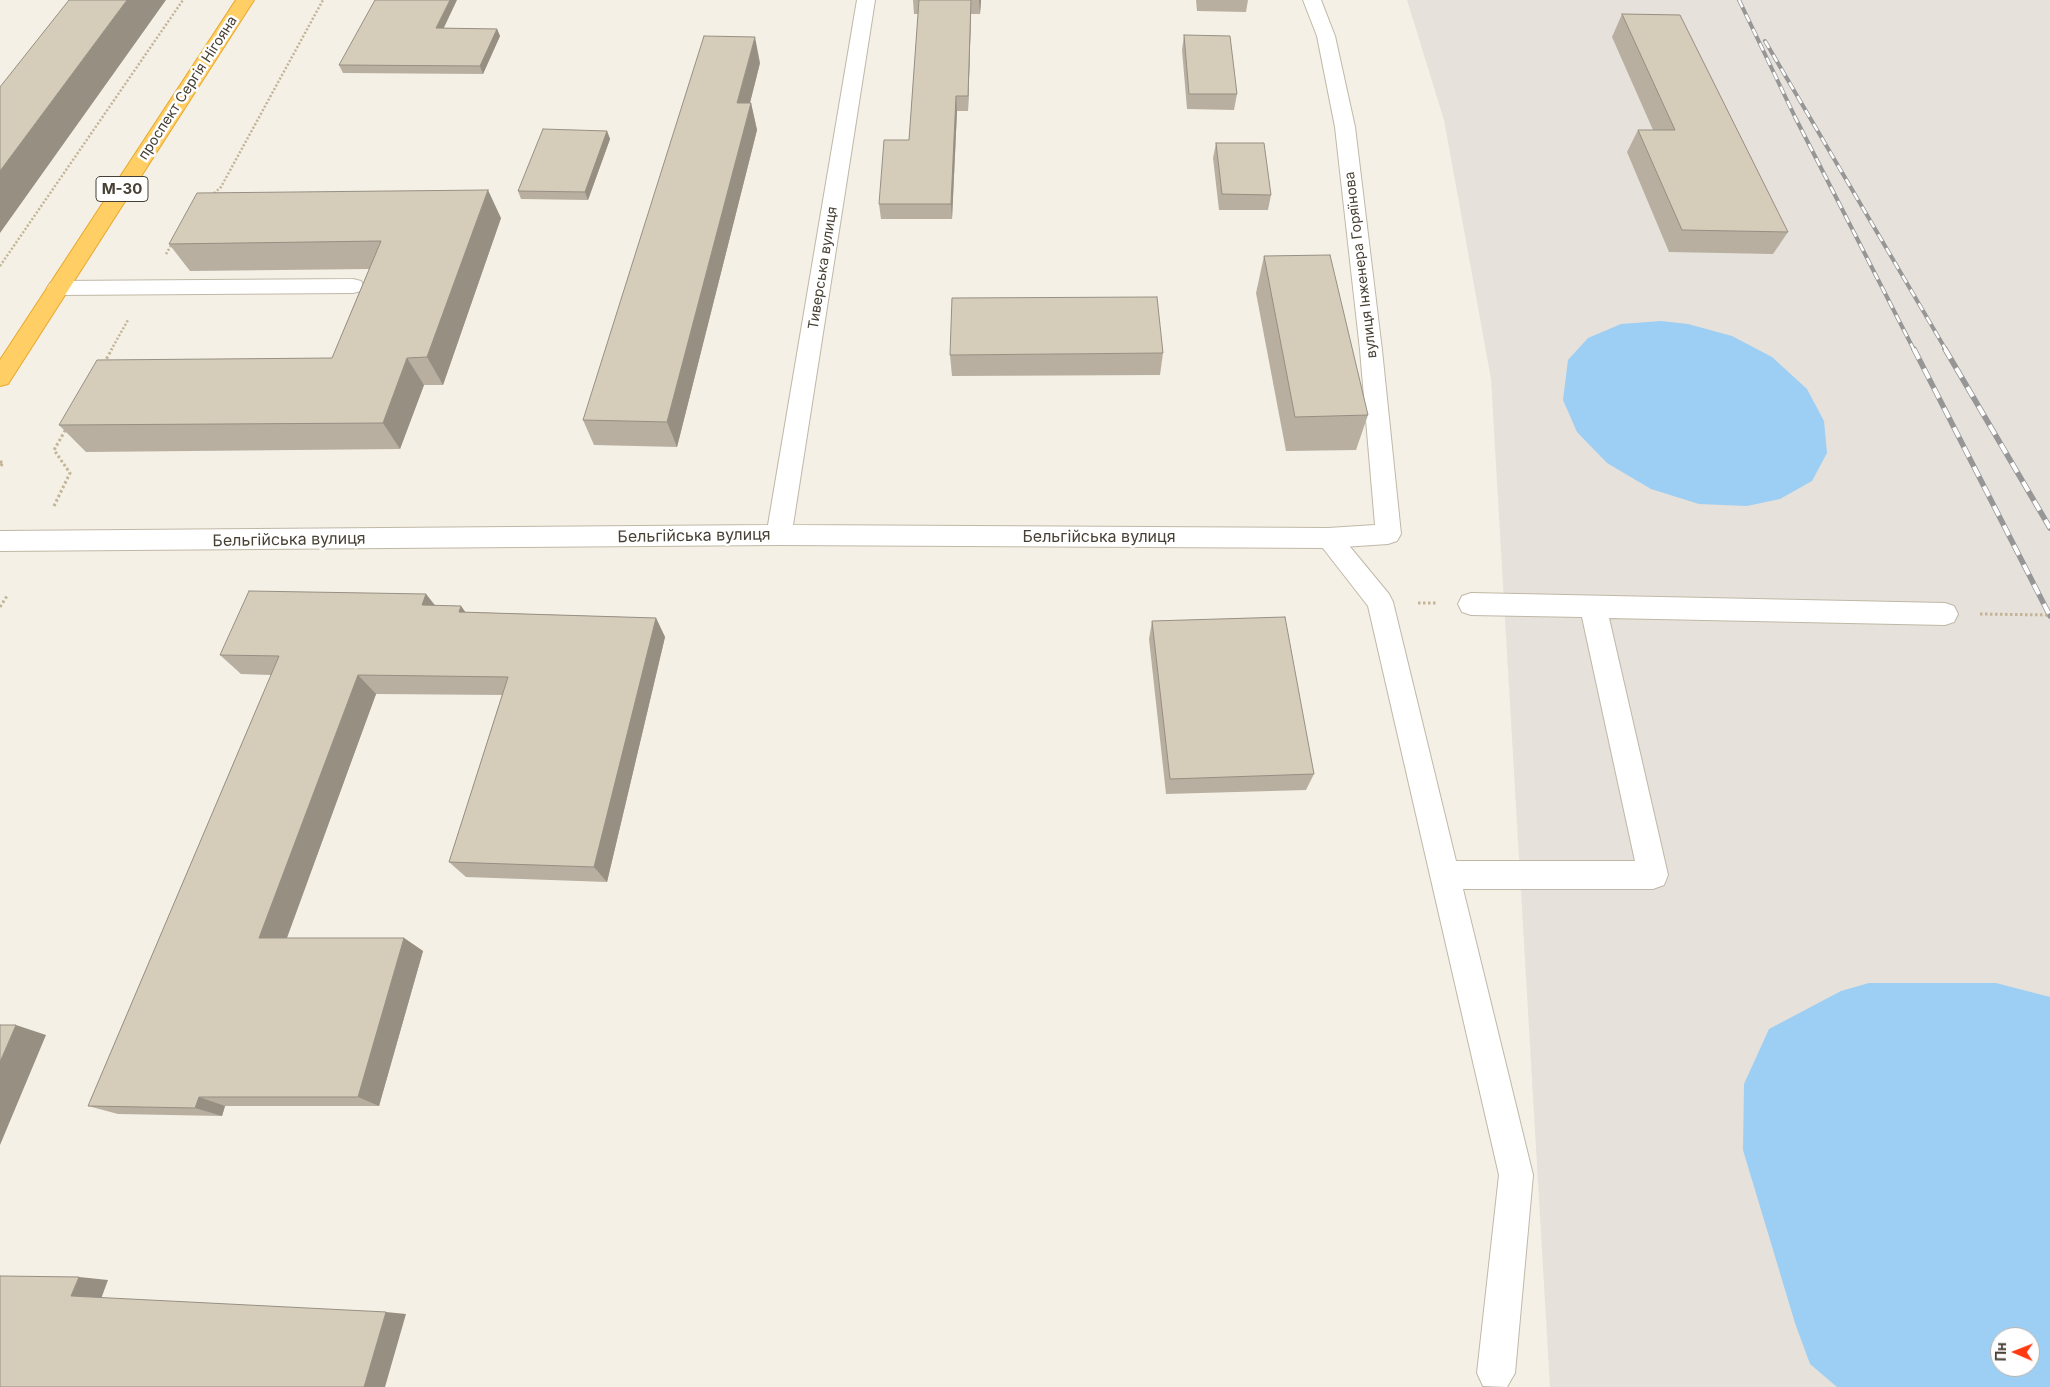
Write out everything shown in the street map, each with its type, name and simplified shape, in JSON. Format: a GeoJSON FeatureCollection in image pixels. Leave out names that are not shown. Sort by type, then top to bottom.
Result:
{"type":"FeatureCollection","features":[{"type":"Feature","properties":{"kind":"highway","name":"проспект Сергія Нігояна"},"geometry":{"type":"LineString","coordinates":[[0,378],[245,0]]}},
{"type":"Feature","properties":{"kind":"street","name":"Тиверська вулиця"},"geometry":{"type":"LineString","coordinates":[[779,535],[866,0]]}},
{"type":"Feature","properties":{"kind":"street","name":"вулиця Інженера Горяїнова"},"geometry":{"type":"LineString","coordinates":[[1312,0],[1326,36],[1345,127],[1371,350],[1388,534]]}},
{"type":"Feature","properties":{"kind":"street"},"geometry":{"type":"LineString","coordinates":[[58,288],[352,286]]}},
{"type":"Feature","properties":{"kind":"street","name":"Бельгійська вулиця"},"geometry":{"type":"LineString","coordinates":[[0,541],[779,535],[1328,538],[1388,534]]}},
{"type":"Feature","properties":{"kind":"street"},"geometry":{"type":"LineString","coordinates":[[1328,538],[1380,602],[1516,1175],[1496,1373]]}},
{"type":"Feature","properties":{"kind":"street"},"geometry":{"type":"LineString","coordinates":[[1471,604],[1945,614]]}},
{"type":"Feature","properties":{"kind":"street"},"geometry":{"type":"LineString","coordinates":[[1445,875],[1652,875],[1593,607]]}},
{"type":"Feature","properties":{"kind":"path"},"geometry":{"type":"LineString","coordinates":[[0,266],[183,0]]}},
{"type":"Feature","properties":{"kind":"path"},"geometry":{"type":"LineString","coordinates":[[0,462],[3,462],[0,468]]}},
{"type":"Feature","properties":{"kind":"path"},"geometry":{"type":"LineString","coordinates":[[0,607],[7,596]]}},
{"type":"Feature","properties":{"kind":"path"},"geometry":{"type":"LineString","coordinates":[[1380,602],[1471,604]]}},
{"type":"Feature","properties":{"kind":"path"},"geometry":{"type":"LineString","coordinates":[[1980,614],[2050,615]]}},
{"type":"Feature","properties":{"kind":"shaded area"},"geometry":{"type":"Polygon","coordinates":[[[1407,0],[2050,0],[2050,1387],[1550,1387],[1491,379],[1444,120],[1407,0]]]}},
{"type":"Feature","properties":{"kind":"water"},"geometry":{"type":"Polygon","coordinates":[[[1661,321],[1688,324],[1732,336],[1772,357],[1807,389],[1824,421],[1827,453],[1812,481],[1780,499],[1747,506],[1699,504],[1651,489],[1607,463],[1577,432],[1563,400],[1568,360],[1588,338],[1621,324],[1661,321]]]}},
{"type":"Feature","properties":{"kind":"water"},"geometry":{"type":"Polygon","coordinates":[[[1869,983],[1996,983],[2050,997],[2050,1387],[1837,1387],[1810,1364],[1795,1323],[1743,1150],[1744,1084],[1769,1029],[1841,991],[1869,983]]]}},
{"type":"Feature","properties":{"kind":"building"},"geometry":{"type":"Polygon","coordinates":[[[69,0],[127,0],[0,171],[0,87],[69,0]]]}},
{"type":"Feature","properties":{"kind":"building"},"geometry":{"type":"Polygon","coordinates":[[[375,0],[450,0],[436,28],[497,29],[480,66],[339,65],[375,0]]]}},
{"type":"Feature","properties":{"kind":"building"},"geometry":{"type":"Polygon","coordinates":[[[919,0],[971,0],[968,96],[956,96],[951,204],[879,204],[884,140],[909,140],[919,0]]]}},
{"type":"Feature","properties":{"kind":"building"},"geometry":{"type":"Polygon","coordinates":[[[1622,14],[1680,15],[1788,232],[1682,230],[1638,130],[1675,130],[1622,14]]]}},
{"type":"Feature","properties":{"kind":"building"},"geometry":{"type":"Polygon","coordinates":[[[1184,35],[1230,36],[1237,94],[1189,94],[1184,35]]]}},
{"type":"Feature","properties":{"kind":"building"},"geometry":{"type":"Polygon","coordinates":[[[704,36],[755,37],[737,103],[751,103],[667,422],[583,420],[704,36]]]}},
{"type":"Feature","properties":{"kind":"building"},"geometry":{"type":"Polygon","coordinates":[[[543,129],[607,131],[585,192],[518,191],[543,129]]]}},
{"type":"Feature","properties":{"kind":"building"},"geometry":{"type":"Polygon","coordinates":[[[1216,143],[1264,143],[1271,195],[1222,194],[1216,143]]]}},
{"type":"Feature","properties":{"kind":"building"},"geometry":{"type":"Polygon","coordinates":[[[488,190],[427,357],[407,358],[383,423],[59,425],[97,360],[332,358],[381,241],[169,244],[197,193],[488,190]]]}},
{"type":"Feature","properties":{"kind":"building"},"geometry":{"type":"Polygon","coordinates":[[[1330,255],[1368,415],[1295,417],[1264,256],[1330,255]]]}},
{"type":"Feature","properties":{"kind":"building"},"geometry":{"type":"Polygon","coordinates":[[[1157,297],[1163,353],[950,355],[952,298],[1157,297]]]}},
{"type":"Feature","properties":{"kind":"building"},"geometry":{"type":"Polygon","coordinates":[[[249,591],[426,594],[422,605],[461,606],[459,612],[656,618],[594,867],[449,862],[508,677],[358,675],[259,938],[404,938],[358,1097],[199,1097],[195,1108],[88,1106],[279,656],[220,655],[249,591]]]}},
{"type":"Feature","properties":{"kind":"building"},"geometry":{"type":"Polygon","coordinates":[[[1285,617],[1314,774],[1170,779],[1152,621],[1285,617]]]}},
{"type":"Feature","properties":{"kind":"building"},"geometry":{"type":"Polygon","coordinates":[[[0,1025],[16,1025],[0,1062],[0,1025]]]}},
{"type":"Feature","properties":{"kind":"building"},"geometry":{"type":"Polygon","coordinates":[[[0,1276],[79,1277],[71,1296],[386,1312],[364,1387],[0,1387],[0,1276]]]}},
{"type":"Feature","properties":{"kind":"railway"},"geometry":{"type":"LineString","coordinates":[[1739,0],[1795,117],[1914,350]]}},
{"type":"Feature","properties":{"kind":"railway"},"geometry":{"type":"LineString","coordinates":[[1765,41],[1946,350]]}},
{"type":"Feature","properties":{"kind":"railway"},"geometry":{"type":"LineString","coordinates":[[1914,349],[2050,616]]}},
{"type":"Feature","properties":{"kind":"railway"},"geometry":{"type":"LineString","coordinates":[[1945,349],[2050,528]]}}]}
